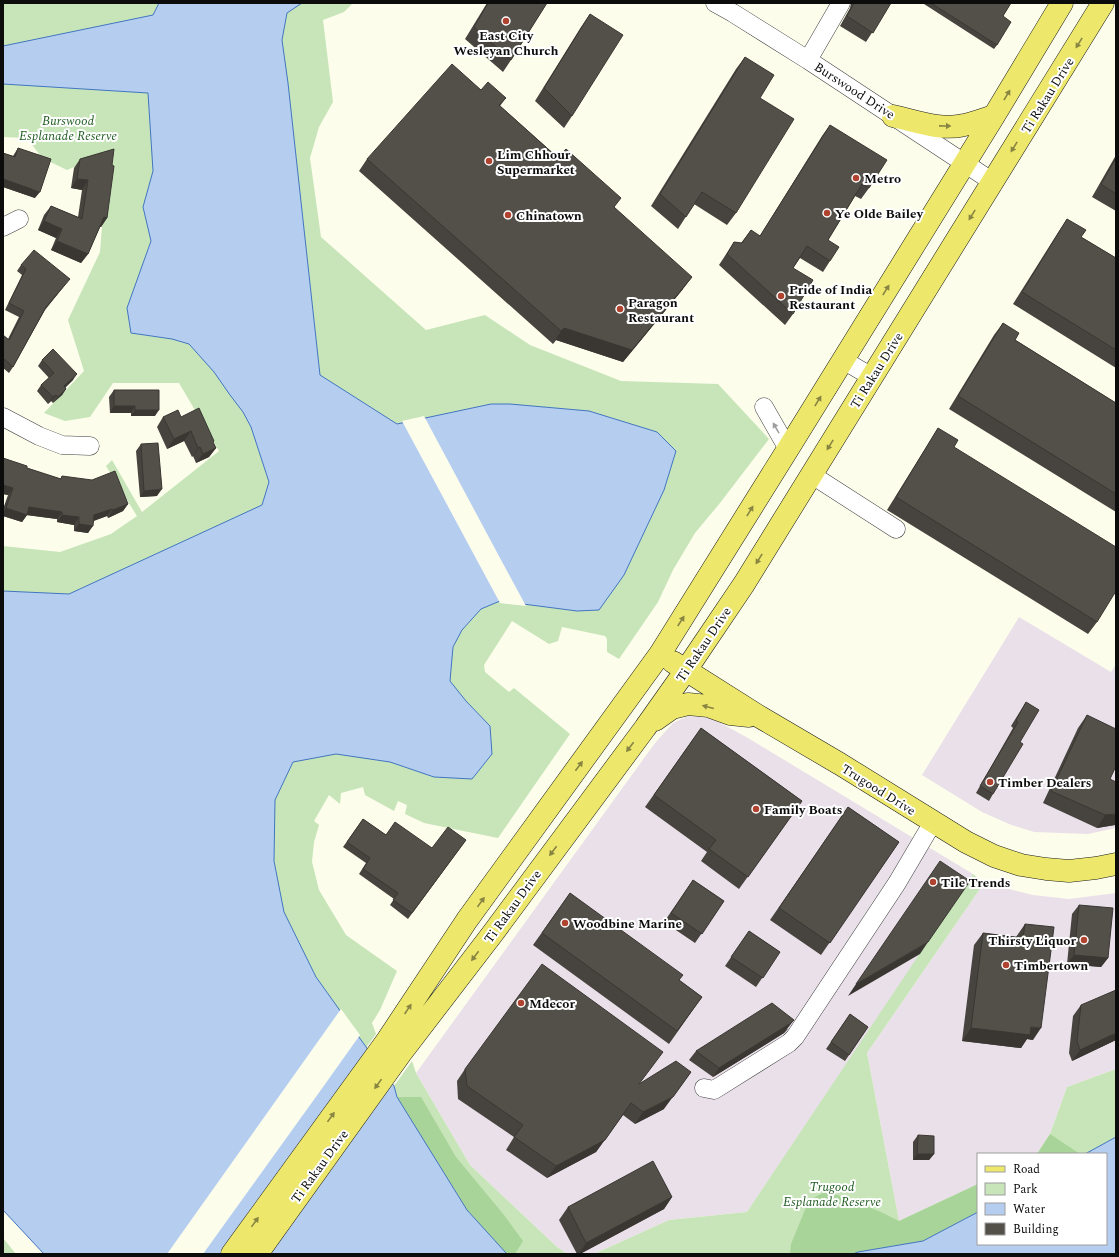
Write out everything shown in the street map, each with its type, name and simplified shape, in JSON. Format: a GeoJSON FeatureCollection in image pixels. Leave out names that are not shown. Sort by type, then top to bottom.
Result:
{"type":"FeatureCollection","features":[{"type":"Feature","properties":{"kind":"main road","name":"Ti Rakau Drive"},"geometry":{"type":"LineString","coordinates":[[256,1254],[394,1047],[467,920],[660,654],[844,360],[1062,3]]}},
{"type":"Feature","properties":{"kind":"main road","name":"Ti Rakau Drive"},"geometry":{"type":"LineString","coordinates":[[232,1254],[394,1047],[493,933],[645,728],[686,670],[744,584],[1104,3]]}},
{"type":"Feature","properties":{"kind":"main road"},"geometry":{"type":"LineString","coordinates":[[893,116],[936,126],[964,125],[994,116]]}},
{"type":"Feature","properties":{"kind":"main road","name":"Trugood Drive"},"geometry":{"type":"LineString","coordinates":[[660,654],[760,717],[840,764],[978,849],[1021,865],[1046,869],[1069,871],[1116,864]]}},
{"type":"Feature","properties":{"kind":"main road"},"geometry":{"type":"LineString","coordinates":[[645,728],[672,708],[688,704],[708,706],[730,714],[760,717]]}},
{"type":"Feature","properties":{"kind":"street","name":"Burswood Drive"},"geometry":{"type":"LineString","coordinates":[[715,3],[808,60],[993,182]]}},
{"type":"Feature","properties":{"kind":"street"},"geometry":{"type":"LineString","coordinates":[[808,60],[841,3]]}},
{"type":"Feature","properties":{"kind":"street"},"geometry":{"type":"LineString","coordinates":[[3,227],[19,219]]}},
{"type":"Feature","properties":{"kind":"street"},"geometry":{"type":"LineString","coordinates":[[844,360],[872,377]]}},
{"type":"Feature","properties":{"kind":"street"},"geometry":{"type":"LineString","coordinates":[[764,407],[788,449]]}},
{"type":"Feature","properties":{"kind":"street"},"geometry":{"type":"LineString","coordinates":[[3,417],[38,436],[62,445],[90,446]]}},
{"type":"Feature","properties":{"kind":"street"},"geometry":{"type":"LineString","coordinates":[[812,475],[896,529]]}},
{"type":"Feature","properties":{"kind":"street"},"geometry":{"type":"LineString","coordinates":[[704,1088],[714,1090],[789,1043],[795,1037],[897,883],[933,822]]}},
{"type":"Feature","properties":{"kind":"shaded area"},"geometry":{"type":"Polygon","coordinates":[[[1019,617],[1111,672],[1116,664],[1116,828],[1088,834],[1034,832],[1009,824],[982,812],[922,775],[1019,617]]]}},
{"type":"Feature","properties":{"kind":"shaded area"},"geometry":{"type":"Polygon","coordinates":[[[688,716],[713,719],[748,738],[973,874],[855,1054],[747,1212],[669,1220],[594,1254],[567,1254],[556,1246],[470,1165],[416,1073],[655,743],[673,723],[688,716]]]}},
{"type":"Feature","properties":{"kind":"shaded area"},"geometry":{"type":"Polygon","coordinates":[[[984,883],[1033,895],[1069,899],[1116,893],[1116,1069],[1067,1087],[1050,1134],[1038,1153],[977,1153],[977,1184],[899,1221],[867,1053],[984,883]]]}},
{"type":"Feature","properties":{"kind":"green space","name":"Burswood Esplanade Reserve"},"geometry":{"type":"Polygon","coordinates":[[[3,3],[353,3],[344,12],[323,20],[333,102],[319,127],[310,158],[321,237],[426,330],[485,315],[530,345],[621,381],[718,384],[769,439],[695,533],[673,570],[658,602],[619,659],[607,652],[607,639],[605,636],[562,627],[558,641],[549,644],[512,621],[484,665],[485,672],[509,692],[514,688],[570,734],[498,838],[424,823],[405,814],[407,805],[398,801],[394,811],[365,795],[363,787],[341,793],[340,804],[329,795],[314,821],[319,825],[314,842],[312,862],[319,890],[346,935],[397,971],[380,1010],[372,1023],[376,1034],[366,1048],[394,1086],[412,1061],[416,1073],[470,1165],[556,1246],[567,1254],[362,1254],[3,1044],[3,546],[60,552],[111,534],[137,516],[106,466],[112,460],[142,512],[219,451],[179,383],[113,383],[90,417],[65,421],[44,413],[84,371],[68,320],[100,252],[108,153],[67,170],[42,158],[27,138],[3,137],[3,3]]]}},
{"type":"Feature","properties":{"kind":"green space","name":"Trugood Esplanade Reserve"},"geometry":{"type":"Polygon","coordinates":[[[973,874],[984,883],[867,1053],[899,1221],[977,1184],[977,1245],[1107,1245],[1107,1153],[1038,1153],[1050,1134],[1067,1087],[1116,1069],[1116,1254],[594,1254],[669,1220],[747,1212],[973,874]]]}},
{"type":"Feature","properties":{"kind":"green space"},"geometry":{"type":"Polygon","coordinates":[[[397,1097],[421,1097],[456,1157],[504,1215],[523,1241],[515,1254],[507,1254],[467,1210],[397,1097]]]}},
{"type":"Feature","properties":{"kind":"green space"},"geometry":{"type":"Polygon","coordinates":[[[1050,1134],[1078,1153],[1038,1153],[1050,1134]]]}},
{"type":"Feature","properties":{"kind":"green space"},"geometry":{"type":"Polygon","coordinates":[[[977,1184],[977,1213],[923,1241],[853,1254],[790,1254],[791,1244],[809,1200],[827,1191],[881,1212],[899,1221],[977,1184]]]}},
{"type":"Feature","properties":{"kind":"green space"},"geometry":{"type":"Polygon","coordinates":[[[3,1238],[16,1254],[3,1254],[3,1238]]]}},
{"type":"Feature","properties":{"kind":"water"},"geometry":{"type":"Polygon","coordinates":[[[159,3],[302,3],[287,13],[282,40],[320,375],[397,424],[491,404],[510,404],[589,411],[657,432],[676,451],[664,490],[624,575],[599,610],[577,611],[500,601],[481,609],[462,630],[453,647],[450,681],[466,701],[490,726],[492,754],[472,779],[434,777],[390,762],[336,754],[293,762],[275,800],[274,861],[284,912],[316,977],[394,1086],[397,1097],[467,1210],[507,1254],[44,1254],[3,1210],[3,591],[69,594],[262,505],[269,482],[251,427],[243,412],[214,372],[189,344],[172,339],[131,333],[127,308],[151,241],[143,207],[153,171],[148,93],[3,84],[3,46],[153,15],[159,3]]]}},
{"type":"Feature","properties":{"kind":"water"},"geometry":{"type":"Polygon","coordinates":[[[1116,1137],[1116,1254],[853,1254],[923,1241],[977,1213],[977,1245],[1107,1245],[1107,1153],[1087,1153],[1116,1137]]]}},
{"type":"Feature","properties":{"kind":"pier"},"geometry":{"type":"Polygon","coordinates":[[[424,416],[526,606],[500,603],[402,421],[424,416]]]}},
{"type":"Feature","properties":{"kind":"pier"},"geometry":{"type":"Polygon","coordinates":[[[341,1009],[360,1035],[203,1254],[167,1254],[341,1009]]]}},
{"type":"Feature","properties":{"kind":"building","name":"East City Wesleyan Church"},"geometry":{"type":"Polygon","coordinates":[[[488,3],[547,3],[511,60],[474,27],[488,3]]]}},
{"type":"Feature","properties":{"kind":"building"},"geometry":{"type":"Polygon","coordinates":[[[854,3],[891,3],[873,33],[847,16],[854,3]]]}},
{"type":"Feature","properties":{"kind":"building"},"geometry":{"type":"Polygon","coordinates":[[[931,3],[1011,3],[1003,16],[1011,22],[997,45],[931,3]]]}},
{"type":"Feature","properties":{"kind":"building"},"geometry":{"type":"Polygon","coordinates":[[[590,14],[623,35],[572,116],[544,88],[590,14]]]}},
{"type":"Feature","properties":{"kind":"building"},"geometry":{"type":"Polygon","coordinates":[[[745,57],[774,75],[760,98],[794,119],[736,213],[702,192],[686,217],[660,194],[745,57]]]}},
{"type":"Feature","properties":{"kind":"building","name":"Chinatown"},"geometry":{"type":"Polygon","coordinates":[[[452,64],[481,90],[488,82],[506,98],[499,105],[558,158],[566,149],[621,198],[614,207],[692,277],[632,350],[564,328],[561,331],[367,159],[452,64]]]}},
{"type":"Feature","properties":{"kind":"building"},"geometry":{"type":"Polygon","coordinates":[[[830,125],[887,160],[869,188],[862,184],[828,240],[839,247],[830,261],[807,246],[793,268],[813,280],[793,314],[727,254],[734,242],[742,243],[751,230],[760,236],[830,125]]]}},
{"type":"Feature","properties":{"kind":"building"},"geometry":{"type":"Polygon","coordinates":[[[18,148],[51,159],[40,192],[3,179],[3,153],[15,157],[18,148]]]}},
{"type":"Feature","properties":{"kind":"building"},"geometry":{"type":"Polygon","coordinates":[[[114,149],[112,165],[114,166],[107,218],[104,217],[88,254],[57,241],[62,229],[44,221],[51,206],[82,219],[88,180],[77,179],[80,159],[114,149]]]}},
{"type":"Feature","properties":{"kind":"building"},"geometry":{"type":"Polygon","coordinates":[[[1116,158],[1116,194],[1101,184],[1116,158]]]}},
{"type":"Feature","properties":{"kind":"building"},"geometry":{"type":"Polygon","coordinates":[[[1067,219],[1086,230],[1081,237],[1116,258],[1116,350],[1022,292],[1067,219]]]}},
{"type":"Feature","properties":{"kind":"building"},"geometry":{"type":"Polygon","coordinates":[[[34,250],[70,279],[46,307],[13,367],[3,358],[3,335],[9,340],[24,311],[9,303],[26,269],[21,265],[34,250]]]}},
{"type":"Feature","properties":{"kind":"building"},"geometry":{"type":"Polygon","coordinates":[[[1003,323],[1019,333],[1015,340],[1116,403],[1116,494],[958,396],[1003,323]]]}},
{"type":"Feature","properties":{"kind":"building"},"geometry":{"type":"Polygon","coordinates":[[[53,349],[77,374],[64,386],[66,389],[58,397],[56,395],[53,397],[41,385],[54,373],[42,360],[53,349]]]}},
{"type":"Feature","properties":{"kind":"building"},"geometry":{"type":"Polygon","coordinates":[[[114,390],[159,390],[159,410],[135,410],[135,406],[114,406],[114,390]]]}},
{"type":"Feature","properties":{"kind":"building"},"geometry":{"type":"Polygon","coordinates":[[[199,408],[216,448],[203,454],[200,447],[198,448],[191,431],[174,439],[163,417],[178,410],[181,417],[199,408]]]}},
{"type":"Feature","properties":{"kind":"building"},"geometry":{"type":"Polygon","coordinates":[[[938,428],[958,440],[954,447],[1116,547],[1116,591],[1097,622],[896,497],[938,428]]]}},
{"type":"Feature","properties":{"kind":"building"},"geometry":{"type":"Polygon","coordinates":[[[158,443],[162,489],[144,491],[141,444],[158,443]]]}},
{"type":"Feature","properties":{"kind":"building"},"geometry":{"type":"Polygon","coordinates":[[[3,458],[27,466],[27,468],[61,479],[62,476],[92,480],[115,471],[128,504],[94,515],[93,526],[79,524],[79,517],[62,515],[62,512],[29,507],[27,515],[6,508],[13,488],[3,485],[3,458]]]}},
{"type":"Feature","properties":{"kind":"building"},"geometry":{"type":"Polygon","coordinates":[[[1026,702],[1039,710],[1020,742],[1023,744],[993,794],[980,786],[1018,722],[1016,720],[1026,702]]]}},
{"type":"Feature","properties":{"kind":"building"},"geometry":{"type":"Polygon","coordinates":[[[1087,715],[1116,729],[1116,766],[1110,779],[1116,782],[1116,814],[1105,815],[1051,791],[1087,715]]]}},
{"type":"Feature","properties":{"kind":"building"},"geometry":{"type":"Polygon","coordinates":[[[701,728],[802,801],[748,877],[709,849],[716,840],[654,795],[701,728]]]}},
{"type":"Feature","properties":{"kind":"building"},"geometry":{"type":"Polygon","coordinates":[[[848,807],[899,842],[830,943],[779,908],[848,807]]]}},
{"type":"Feature","properties":{"kind":"building"},"geometry":{"type":"Polygon","coordinates":[[[363,819],[386,835],[395,822],[432,848],[448,827],[466,840],[412,913],[393,900],[398,893],[363,869],[370,858],[347,842],[363,819]]]}},
{"type":"Feature","properties":{"kind":"building"},"geometry":{"type":"Polygon","coordinates":[[[940,861],[970,881],[928,942],[856,984],[940,861]]]}},
{"type":"Feature","properties":{"kind":"building"},"geometry":{"type":"Polygon","coordinates":[[[693,880],[724,901],[702,934],[671,913],[693,880]]]}},
{"type":"Feature","properties":{"kind":"building"},"geometry":{"type":"Polygon","coordinates":[[[570,893],[683,975],[679,980],[702,997],[677,1031],[542,933],[570,893]]]}},
{"type":"Feature","properties":{"kind":"building"},"geometry":{"type":"Polygon","coordinates":[[[1079,905],[1113,908],[1108,958],[1074,955],[1079,905]]]}},
{"type":"Feature","properties":{"kind":"building"},"geometry":{"type":"Polygon","coordinates":[[[1025,924],[1054,927],[1041,1028],[1031,1027],[1030,1035],[971,1028],[983,933],[1023,938],[1025,924]]]}},
{"type":"Feature","properties":{"kind":"building"},"geometry":{"type":"Polygon","coordinates":[[[749,931],[780,952],[763,978],[731,957],[749,931]]]}},
{"type":"Feature","properties":{"kind":"building"},"geometry":{"type":"Polygon","coordinates":[[[542,964],[663,1052],[639,1084],[676,1061],[691,1072],[673,1097],[643,1112],[631,1103],[605,1140],[556,1166],[514,1137],[523,1125],[467,1086],[465,1069],[542,964]]]}},
{"type":"Feature","properties":{"kind":"building"},"geometry":{"type":"Polygon","coordinates":[[[1116,990],[1116,1033],[1080,1050],[1077,1041],[1081,1005],[1116,990]]]}},
{"type":"Feature","properties":{"kind":"building"},"geometry":{"type":"Polygon","coordinates":[[[772,1003],[794,1020],[719,1068],[696,1051],[772,1003]]]}},
{"type":"Feature","properties":{"kind":"building"},"geometry":{"type":"Polygon","coordinates":[[[850,1014],[868,1027],[849,1055],[831,1042],[850,1014]]]}},
{"type":"Feature","properties":{"kind":"building"},"geometry":{"type":"Polygon","coordinates":[[[918,1135],[934,1136],[934,1154],[917,1154],[918,1135]]]}},
{"type":"Feature","properties":{"kind":"building"},"geometry":{"type":"Polygon","coordinates":[[[653,1161],[672,1197],[586,1243],[568,1207],[653,1161]]]}},
{"type":"Feature","properties":{"kind":"place","name":"East City Wesleyan Church"},"geometry":{"type":"Point","coordinates":[506,21]}},
{"type":"Feature","properties":{"kind":"place","name":"Lim Chhour Supermarket"},"geometry":{"type":"Point","coordinates":[489,161]}},
{"type":"Feature","properties":{"kind":"place","name":"Metro"},"geometry":{"type":"Point","coordinates":[856,178]}},
{"type":"Feature","properties":{"kind":"place","name":"Ye Olde Bailey"},"geometry":{"type":"Point","coordinates":[827,213]}},
{"type":"Feature","properties":{"kind":"place","name":"Chinatown"},"geometry":{"type":"Point","coordinates":[508,215]}},
{"type":"Feature","properties":{"kind":"place","name":"Pride of India Restaurant"},"geometry":{"type":"Point","coordinates":[781,296]}},
{"type":"Feature","properties":{"kind":"place","name":"Paragon Restaurant"},"geometry":{"type":"Point","coordinates":[620,309]}},
{"type":"Feature","properties":{"kind":"place","name":"Timber Dealers"},"geometry":{"type":"Point","coordinates":[990,782]}},
{"type":"Feature","properties":{"kind":"place","name":"Family Boats"},"geometry":{"type":"Point","coordinates":[756,809]}},
{"type":"Feature","properties":{"kind":"place","name":"Tile Trends"},"geometry":{"type":"Point","coordinates":[933,882]}},
{"type":"Feature","properties":{"kind":"place","name":"Woodbine Marine"},"geometry":{"type":"Point","coordinates":[565,923]}},
{"type":"Feature","properties":{"kind":"place","name":"Thirsty Liquor"},"geometry":{"type":"Point","coordinates":[1084,940]}},
{"type":"Feature","properties":{"kind":"place","name":"Timbertown"},"geometry":{"type":"Point","coordinates":[1006,965]}},
{"type":"Feature","properties":{"kind":"place","name":"Mdecor"},"geometry":{"type":"Point","coordinates":[521,1003]}}]}
